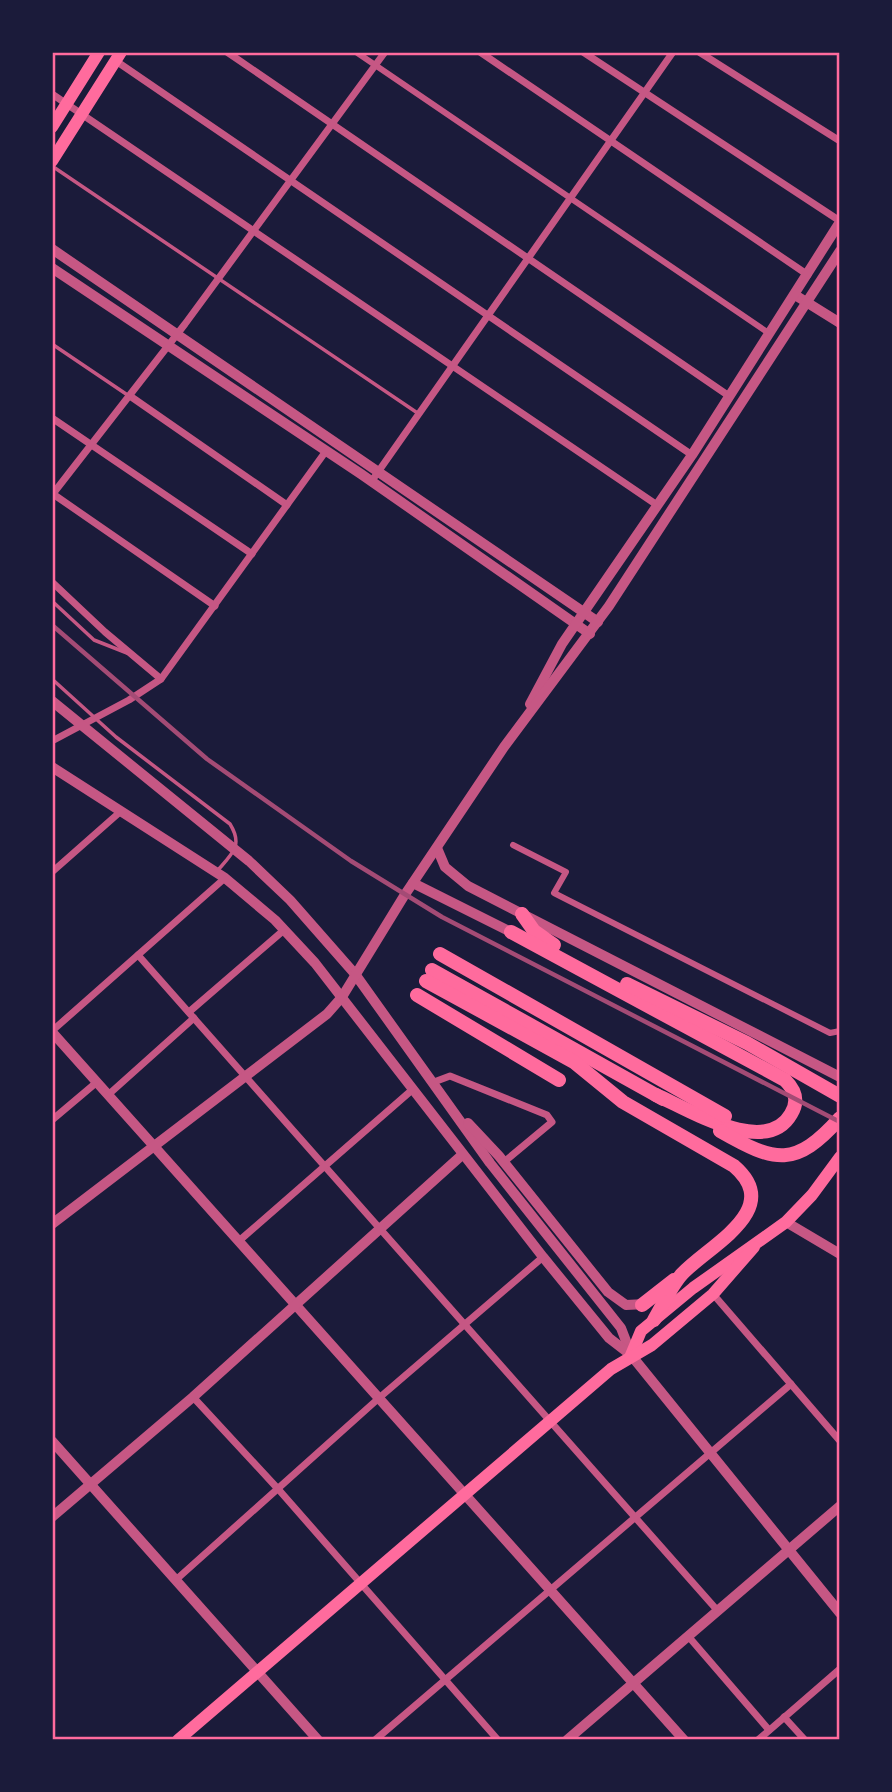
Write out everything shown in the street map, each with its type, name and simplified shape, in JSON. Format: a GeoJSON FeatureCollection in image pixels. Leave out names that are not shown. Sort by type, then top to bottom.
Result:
{"type":"FeatureCollection","features":[{"type":"Feature","properties":{"kind":"highway"},"geometry":{"type":"LineString","coordinates":[[522,914],[544,940],[747,1044],[839,1096]]}},
{"type":"Feature","properties":{"kind":"highway"},"geometry":{"type":"LineString","coordinates":[[511,932],[585,963]]}},
{"type":"Feature","properties":{"kind":"highway"},"geometry":{"type":"LineString","coordinates":[[511,932],[785,1080],[794,1088],[796,1103],[790,1116],[777,1128],[760,1133],[738,1131],[656,1095]]}},
{"type":"Feature","properties":{"kind":"highway"},"geometry":{"type":"LineString","coordinates":[[440,954],[725,1116]]}},
{"type":"Feature","properties":{"kind":"highway"},"geometry":{"type":"LineString","coordinates":[[642,1305],[734,1230],[748,1212],[751,1201],[745,1176],[734,1166],[623,1102],[573,1062],[429,976],[656,1095],[738,1142],[775,1156],[805,1151],[819,1142],[839,1118]]}},
{"type":"Feature","properties":{"kind":"highway"},"geometry":{"type":"LineString","coordinates":[[416,995],[559,1080]]}},
{"type":"Feature","properties":{"kind":"highway"},"geometry":{"type":"LineString","coordinates":[[654,1320],[681,1274]]}},
{"type":"Feature","properties":{"kind":"main road"},"geometry":{"type":"LineString","coordinates":[[52,127],[99,52]]}},
{"type":"Feature","properties":{"kind":"main road"},"geometry":{"type":"LineString","coordinates":[[52,161],[119,57]]}},
{"type":"Feature","properties":{"kind":"main road"},"geometry":{"type":"LineString","coordinates":[[631,1355],[641,1331],[693,1288],[786,1222],[812,1195],[839,1157]]}},
{"type":"Feature","properties":{"kind":"main road"},"geometry":{"type":"LineString","coordinates":[[178,1740],[467,1495],[550,1420],[631,1355],[652,1345],[713,1294],[754,1247]]}},
{"type":"Feature","properties":{"kind":"street"},"geometry":{"type":"LineString","coordinates":[[227,52],[729,396]]}},
{"type":"Feature","properties":{"kind":"street"},"geometry":{"type":"LineString","coordinates":[[356,52],[770,334]]}},
{"type":"Feature","properties":{"kind":"street"},"geometry":{"type":"LineString","coordinates":[[215,607],[53,495],[178,333],[385,52]]}},
{"type":"Feature","properties":{"kind":"street"},"geometry":{"type":"LineString","coordinates":[[480,52],[808,275]]}},
{"type":"Feature","properties":{"kind":"street"},"geometry":{"type":"LineString","coordinates":[[516,731],[562,644],[692,455],[839,222],[829,218],[583,52]]}},
{"type":"Feature","properties":{"kind":"street"},"geometry":{"type":"LineString","coordinates":[[371,482],[673,52]]}},
{"type":"Feature","properties":{"kind":"street"},"geometry":{"type":"LineString","coordinates":[[699,52],[839,141]]}},
{"type":"Feature","properties":{"kind":"street"},"geometry":{"type":"LineString","coordinates":[[119,57],[291,180],[692,455]]}},
{"type":"Feature","properties":{"kind":"street"},"geometry":{"type":"LineString","coordinates":[[52,94],[657,505]]}},
{"type":"Feature","properties":{"kind":"street"},"geometry":{"type":"LineString","coordinates":[[52,249],[598,622]]}},
{"type":"Feature","properties":{"kind":"street"},"geometry":{"type":"LineString","coordinates":[[52,1224],[155,1148],[244,1074],[327,1014],[342,997],[413,883],[516,731],[598,622],[839,251]]}},
{"type":"Feature","properties":{"kind":"street"},"geometry":{"type":"LineString","coordinates":[[52,268],[326,451],[590,634]]}},
{"type":"Feature","properties":{"kind":"street"},"geometry":{"type":"LineString","coordinates":[[795,295],[839,323]]}},
{"type":"Feature","properties":{"kind":"street"},"geometry":{"type":"LineString","coordinates":[[130,396],[287,505]]}},
{"type":"Feature","properties":{"kind":"street"},"geometry":{"type":"LineString","coordinates":[[52,418],[252,554]]}},
{"type":"Feature","properties":{"kind":"street"},"geometry":{"type":"LineString","coordinates":[[52,741],[129,700],[161,678],[326,451]]}},
{"type":"Feature","properties":{"kind":"street"},"geometry":{"type":"LineString","coordinates":[[52,582],[161,678]]}},
{"type":"Feature","properties":{"kind":"street"},"geometry":{"type":"LineString","coordinates":[[52,701],[236,851],[290,901],[355,974],[490,1163],[621,1328],[631,1355]]}},
{"type":"Feature","properties":{"kind":"street"},"geometry":{"type":"LineString","coordinates":[[52,767],[220,876],[284,930],[342,997],[462,1154],[609,1338],[631,1355],[786,1551],[839,1613]]}},
{"type":"Feature","properties":{"kind":"street"},"geometry":{"type":"LineString","coordinates":[[52,872],[120,812]]}},
{"type":"Feature","properties":{"kind":"street"},"geometry":{"type":"LineString","coordinates":[[513,845],[566,872],[554,893],[831,1033],[839,1031]]}},
{"type":"Feature","properties":{"kind":"street"},"geometry":{"type":"LineString","coordinates":[[437,848],[445,867],[452,875],[522,914],[839,1077]]}},
{"type":"Feature","properties":{"kind":"street"},"geometry":{"type":"LineString","coordinates":[[220,876],[138,955],[52,1031],[684,1740]]}},
{"type":"Feature","properties":{"kind":"street"},"geometry":{"type":"LineString","coordinates":[[413,883],[511,932]]}},
{"type":"Feature","properties":{"kind":"street"},"geometry":{"type":"LineString","coordinates":[[108,1095],[284,930]]}},
{"type":"Feature","properties":{"kind":"street"},"geometry":{"type":"LineString","coordinates":[[138,955],[717,1610]]}},
{"type":"Feature","properties":{"kind":"street"},"geometry":{"type":"LineString","coordinates":[[434,1083],[450,1076],[547,1115],[552,1122],[504,1162]]}},
{"type":"Feature","properties":{"kind":"street"},"geometry":{"type":"LineString","coordinates":[[52,1120],[97,1082]]}},
{"type":"Feature","properties":{"kind":"street"},"geometry":{"type":"LineString","coordinates":[[240,1240],[412,1090]]}},
{"type":"Feature","properties":{"kind":"street"},"geometry":{"type":"LineString","coordinates":[[444,1097],[504,1162],[608,1292],[626,1305],[642,1305],[666,1300],[693,1288]]}},
{"type":"Feature","properties":{"kind":"street"},"geometry":{"type":"LineString","coordinates":[[52,1517],[193,1397],[462,1154]]}},
{"type":"Feature","properties":{"kind":"street"},"geometry":{"type":"LineString","coordinates":[[786,1222],[839,1254]]}},
{"type":"Feature","properties":{"kind":"street"},"geometry":{"type":"LineString","coordinates":[[178,1578],[379,1398],[544,1257]]}},
{"type":"Feature","properties":{"kind":"street"},"geometry":{"type":"LineString","coordinates":[[713,1294],[839,1441]]}},
{"type":"Feature","properties":{"kind":"street"},"geometry":{"type":"LineString","coordinates":[[374,1740],[791,1384]]}},
{"type":"Feature","properties":{"kind":"street"},"geometry":{"type":"LineString","coordinates":[[193,1397],[279,1490],[498,1740]]}},
{"type":"Feature","properties":{"kind":"street"},"geometry":{"type":"LineString","coordinates":[[52,1441],[178,1578],[317,1740]]}},
{"type":"Feature","properties":{"kind":"street"},"geometry":{"type":"LineString","coordinates":[[567,1740],[839,1506]]}},
{"type":"Feature","properties":{"kind":"street"},"geometry":{"type":"LineString","coordinates":[[688,1636],[769,1730]]}},
{"type":"Feature","properties":{"kind":"street"},"geometry":{"type":"LineString","coordinates":[[758,1740],[839,1670]]}},
{"type":"Feature","properties":{"kind":"street"},"geometry":{"type":"LineString","coordinates":[[785,1717],[805,1740]]}},
{"type":"Feature","properties":{"kind":"lane"},"geometry":{"type":"LineString","coordinates":[[52,166],[419,414]]}},
{"type":"Feature","properties":{"kind":"lane"},"geometry":{"type":"LineString","coordinates":[[52,344],[130,396]]}},
{"type":"Feature","properties":{"kind":"lane"},"geometry":{"type":"LineString","coordinates":[[52,601],[94,640],[130,653]]}},
{"type":"Feature","properties":{"kind":"lane"},"geometry":{"type":"LineString","coordinates":[[52,679],[94,718],[223,816],[237,835],[236,851],[220,876]]}},
{"type":"Feature","properties":{"kind":"railway"},"geometry":{"type":"LineString","coordinates":[[52,625],[207,759],[351,861],[442,917],[840,1122]]}}]}
